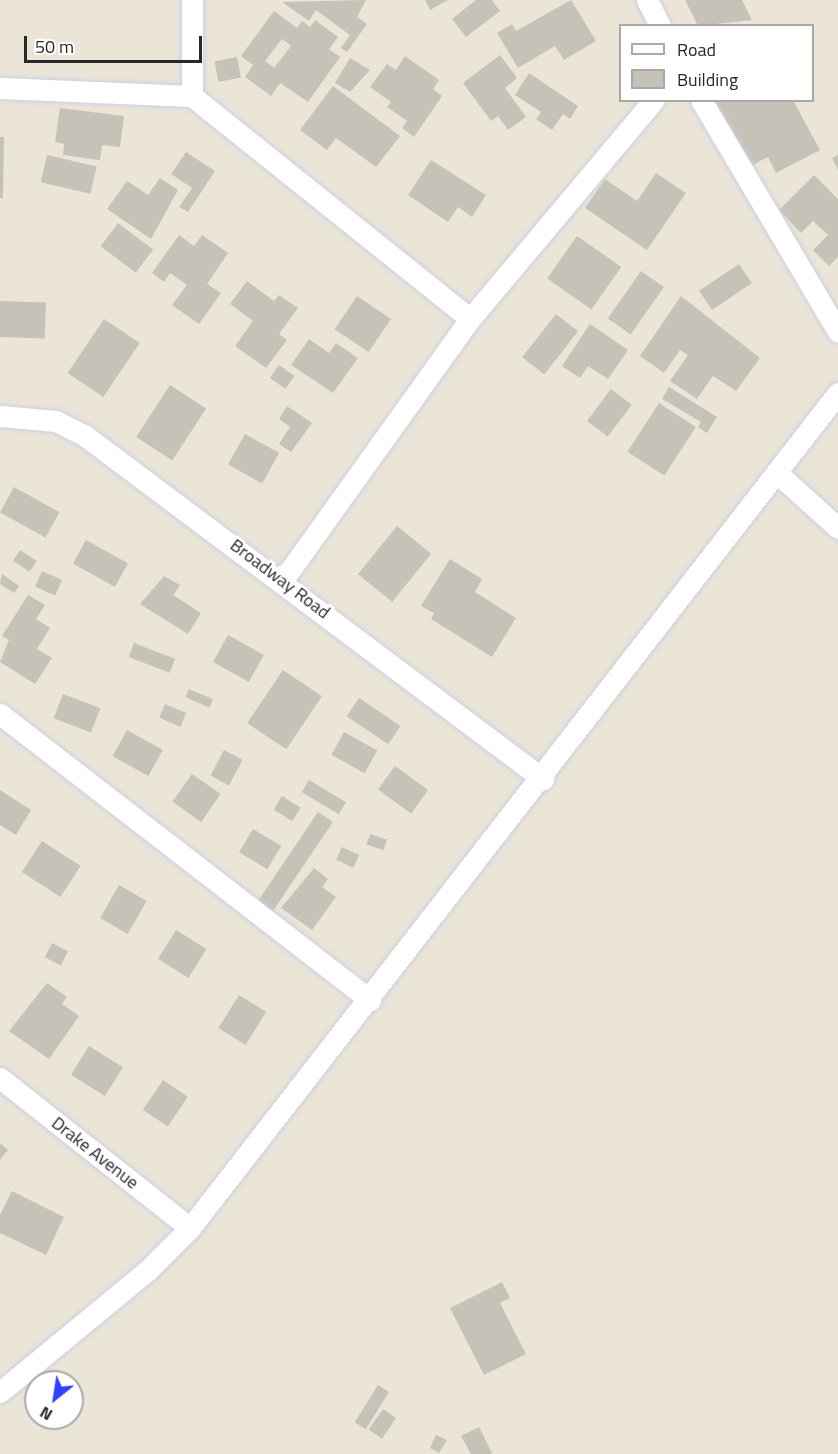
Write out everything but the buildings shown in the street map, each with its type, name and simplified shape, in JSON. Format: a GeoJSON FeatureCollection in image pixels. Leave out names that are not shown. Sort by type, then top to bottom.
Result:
{"type":"FeatureCollection","features":[{"type":"Feature","properties":{"kind":"street"},"geometry":{"type":"LineString","coordinates":[[192,0],[192,96]]}},
{"type":"Feature","properties":{"kind":"street"},"geometry":{"type":"LineString","coordinates":[[647,0],[659,24]]}},
{"type":"Feature","properties":{"kind":"street"},"geometry":{"type":"LineString","coordinates":[[0,88],[192,96],[470,319]]}},
{"type":"Feature","properties":{"kind":"street"},"geometry":{"type":"LineString","coordinates":[[283,580],[470,319],[652,102]]}},
{"type":"Feature","properties":{"kind":"street"},"geometry":{"type":"LineString","coordinates":[[702,102],[838,332]]}},
{"type":"Feature","properties":{"kind":"street"},"geometry":{"type":"LineString","coordinates":[[0,1392],[147,1271],[190,1228],[543,779],[838,393]]}},
{"type":"Feature","properties":{"kind":"street","name":"Broadway Road"},"geometry":{"type":"LineString","coordinates":[[0,416],[40,418],[70,427],[283,580],[543,779]]}},
{"type":"Feature","properties":{"kind":"street"},"geometry":{"type":"LineString","coordinates":[[777,474],[838,528]]}},
{"type":"Feature","properties":{"kind":"street"},"geometry":{"type":"LineString","coordinates":[[0,714],[370,1000]]}},
{"type":"Feature","properties":{"kind":"street","name":"Drake Avenue"},"geometry":{"type":"LineString","coordinates":[[0,1078],[190,1228]]}}]}
